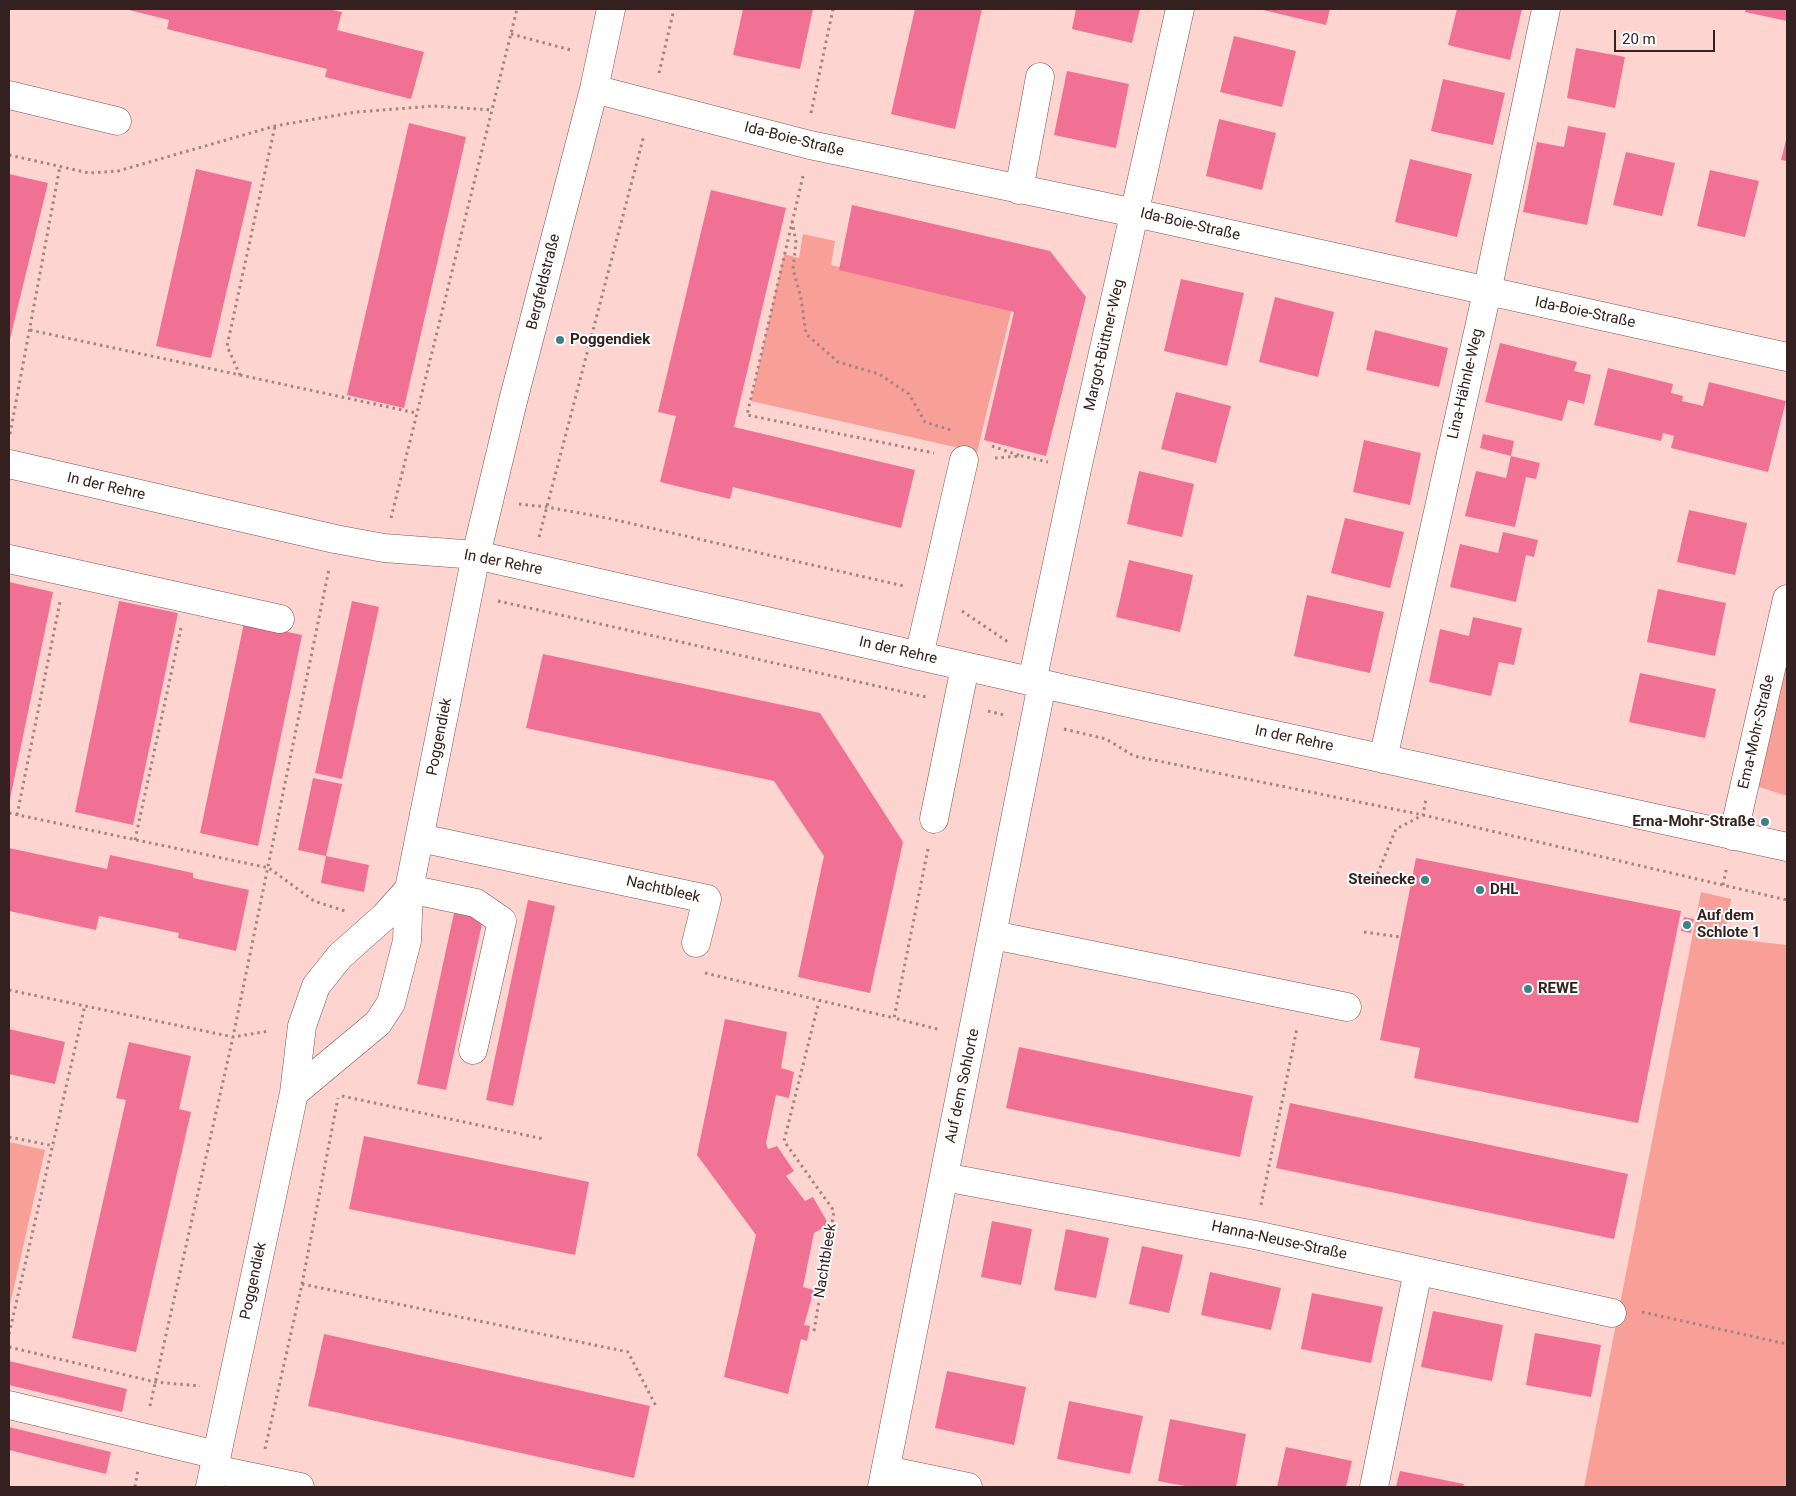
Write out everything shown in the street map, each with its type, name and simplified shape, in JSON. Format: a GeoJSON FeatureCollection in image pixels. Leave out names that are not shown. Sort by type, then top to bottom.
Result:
{"type":"FeatureCollection","features":[{"type":"Feature","properties":{"kind":"street","name":"Bergfeldstraße"},"geometry":{"type":"LineString","coordinates":[[476,555],[594,88],[611,9]]}},
{"type":"Feature","properties":{"kind":"street","name":"Margot-Büttner-Weg"},"geometry":{"type":"LineString","coordinates":[[1037,676],[1077,469],[1136,213],[1180,9]]}},
{"type":"Feature","properties":{"kind":"street","name":"Lina-Hähnle-Weg"},"geometry":{"type":"LineString","coordinates":[[1383,759],[1487,292],[1546,9]]}},
{"type":"Feature","properties":{"kind":"street"},"geometry":{"type":"LineString","coordinates":[[1019,190],[1040,77]]}},
{"type":"Feature","properties":{"kind":"street","name":"Ida-Boie-Straße"},"geometry":{"type":"LineString","coordinates":[[594,88],[810,145],[1136,213],[1787,357]]}},
{"type":"Feature","properties":{"kind":"street"},"geometry":{"type":"LineString","coordinates":[[9,96],[117,121]]}},
{"type":"Feature","properties":{"kind":"street"},"geometry":{"type":"LineString","coordinates":[[919,656],[964,460]]}},
{"type":"Feature","properties":{"kind":"street","name":"In der Rehre"},"geometry":{"type":"LineString","coordinates":[[9,464],[335,539],[384,548],[476,555],[966,667],[1037,676],[1383,759],[1787,847]]}},
{"type":"Feature","properties":{"kind":"street","name":"Poggendiek"},"geometry":{"type":"LineString","coordinates":[[294,1092],[378,1023],[392,1003],[407,941],[409,889],[476,555]]}},
{"type":"Feature","properties":{"kind":"street"},"geometry":{"type":"LineString","coordinates":[[9,559],[280,619]]}},
{"type":"Feature","properties":{"kind":"street","name":"Ema-Mohr-Straße"},"geometry":{"type":"LineString","coordinates":[[1733,836],[1787,599]]}},
{"type":"Feature","properties":{"kind":"street"},"geometry":{"type":"LineString","coordinates":[[934,819],[966,667]]}},
{"type":"Feature","properties":{"kind":"street","name":"Auf dem Sohlorte"},"geometry":{"type":"LineString","coordinates":[[884,1479],[973,1038],[1034,722],[1037,676]]}},
{"type":"Feature","properties":{"kind":"street","name":"Nachtbleek"},"geometry":{"type":"LineString","coordinates":[[420,838],[707,899],[696,943]]}},
{"type":"Feature","properties":{"kind":"street"},"geometry":{"type":"LineString","coordinates":[[409,889],[476,903],[502,921],[473,1050]]}},
{"type":"Feature","properties":{"kind":"street","name":"Poggendiek"},"geometry":{"type":"LineString","coordinates":[[214,1470],[294,1092],[302,1026],[316,986],[340,956],[385,916],[409,889]]}},
{"type":"Feature","properties":{"kind":"street"},"geometry":{"type":"LineString","coordinates":[[993,935],[1347,1006]]}},
{"type":"Feature","properties":{"kind":"street","name":"Hanna-Neuse-Straße"},"geometry":{"type":"LineString","coordinates":[[944,1177],[1255,1236],[1612,1313]]}},
{"type":"Feature","properties":{"kind":"street"},"geometry":{"type":"LineString","coordinates":[[1374,1487],[1418,1271]]}},
{"type":"Feature","properties":{"kind":"street"},"geometry":{"type":"LineString","coordinates":[[9,1405],[144,1438],[214,1470],[300,1487]]}},
{"type":"Feature","properties":{"kind":"street"},"geometry":{"type":"LineString","coordinates":[[884,1479],[968,1487]]}},
{"type":"Feature","properties":{"kind":"path"},"geometry":{"type":"LineString","coordinates":[[384,548],[416,413],[518,9]]}},
{"type":"Feature","properties":{"kind":"path"},"geometry":{"type":"LineString","coordinates":[[522,606],[652,104],[674,9]]}},
{"type":"Feature","properties":{"kind":"path"},"geometry":{"type":"LineString","coordinates":[[833,9],[811,112],[810,145],[747,415],[964,460],[1022,456]]}},
{"type":"Feature","properties":{"kind":"path"},"geometry":{"type":"LineString","coordinates":[[511,34],[600,58]]}},
{"type":"Feature","properties":{"kind":"path"},"geometry":{"type":"LineString","coordinates":[[9,155],[89,173],[118,170],[275,126],[356,112],[433,106],[493,110]]}},
{"type":"Feature","properties":{"kind":"path"},"geometry":{"type":"LineString","coordinates":[[240,375],[227,346],[275,126]]}},
{"type":"Feature","properties":{"kind":"path"},"geometry":{"type":"LineString","coordinates":[[9,440],[60,166]]}},
{"type":"Feature","properties":{"kind":"path"},"geometry":{"type":"LineString","coordinates":[[792,220],[796,242],[792,269],[801,298],[806,334],[838,362],[879,374],[909,394],[925,422],[960,432]]}},
{"type":"Feature","properties":{"kind":"path"},"geometry":{"type":"LineString","coordinates":[[30,330],[416,413]]}},
{"type":"Feature","properties":{"kind":"path"},"geometry":{"type":"LineString","coordinates":[[9,414],[14,416]]}},
{"type":"Feature","properties":{"kind":"path"},"geometry":{"type":"LineString","coordinates":[[986,444],[1022,456],[1077,469]]}},
{"type":"Feature","properties":{"kind":"path"},"geometry":{"type":"LineString","coordinates":[[488,502],[547,506],[934,593],[1037,676]]}},
{"type":"Feature","properties":{"kind":"path"},"geometry":{"type":"LineString","coordinates":[[135,1487],[155,1382],[269,868],[335,539]]}},
{"type":"Feature","properties":{"kind":"path"},"geometry":{"type":"LineString","coordinates":[[17,815],[66,572]]}},
{"type":"Feature","properties":{"kind":"path"},"geometry":{"type":"LineString","coordinates":[[468,595],[959,704],[1106,739],[1134,756],[1423,815],[1787,900]]}},
{"type":"Feature","properties":{"kind":"path"},"geometry":{"type":"LineString","coordinates":[[135,840],[187,598]]}},
{"type":"Feature","properties":{"kind":"path"},"geometry":{"type":"LineString","coordinates":[[1423,815],[1432,770]]}},
{"type":"Feature","properties":{"kind":"path"},"geometry":{"type":"LineString","coordinates":[[9,813],[269,868],[314,901],[351,913],[385,916]]}},
{"type":"Feature","properties":{"kind":"path"},"geometry":{"type":"LineString","coordinates":[[1375,880],[1396,829],[1423,815]]}},
{"type":"Feature","properties":{"kind":"path"},"geometry":{"type":"LineString","coordinates":[[894,1018],[934,819]]}},
{"type":"Feature","properties":{"kind":"path"},"geometry":{"type":"LineString","coordinates":[[1364,932],[1400,937]]}},
{"type":"Feature","properties":{"kind":"path"},"geometry":{"type":"LineString","coordinates":[[696,943],[690,970],[973,1038]]}},
{"type":"Feature","properties":{"kind":"path"},"geometry":{"type":"LineString","coordinates":[[9,990],[233,1037],[302,1026]]}},
{"type":"Feature","properties":{"kind":"path"},"geometry":{"type":"LineString","coordinates":[[1255,1236],[1303,998]]}},
{"type":"Feature","properties":{"kind":"path","name":"Nachtbleek"},"geometry":{"type":"LineString","coordinates":[[814,1331],[834,1211],[784,1141],[819,1001]]}},
{"type":"Feature","properties":{"kind":"path"},"geometry":{"type":"LineString","coordinates":[[9,1334],[54,1146],[85,1005]]}},
{"type":"Feature","properties":{"kind":"path"},"geometry":{"type":"LineString","coordinates":[[260,1479],[268,1430],[302,1284],[338,1095],[544,1138]]}},
{"type":"Feature","properties":{"kind":"path"},"geometry":{"type":"LineString","coordinates":[[9,1137],[54,1146]]}},
{"type":"Feature","properties":{"kind":"path"},"geometry":{"type":"LineString","coordinates":[[302,1284],[628,1352],[657,1408]]}},
{"type":"Feature","properties":{"kind":"path"},"geometry":{"type":"LineString","coordinates":[[1612,1313],[1629,1309],[1787,1344]]}},
{"type":"Feature","properties":{"kind":"path"},"geometry":{"type":"LineString","coordinates":[[9,1347],[155,1382],[231,1388]]}},
{"type":"Feature","properties":{"kind":"shaded area"},"geometry":{"type":"Polygon","coordinates":[[[803,234],[835,241],[831,265],[1012,308],[977,452],[751,401],[784,254],[799,258],[803,234]]]}},
{"type":"Feature","properties":{"kind":"shaded area"},"geometry":{"type":"Polygon","coordinates":[[[1787,660],[1787,796],[1759,787],[1787,660]]]}},
{"type":"Feature","properties":{"kind":"shaded area"},"geometry":{"type":"Polygon","coordinates":[[[1701,892],[1731,899],[1724,938],[1787,945],[1787,1487],[1584,1487],[1701,892]]]}},
{"type":"Feature","properties":{"kind":"shaded area"},"geometry":{"type":"Polygon","coordinates":[[[9,1142],[45,1150],[9,1309],[9,1142]]]}},
{"type":"Feature","properties":{"kind":"building"},"geometry":{"type":"Polygon","coordinates":[[[125,9],[328,9],[342,12],[337,30],[424,52],[411,99],[325,77],[327,69],[167,29],[169,20],[125,9]]]}},
{"type":"Feature","properties":{"kind":"building"},"geometry":{"type":"Polygon","coordinates":[[[743,9],[813,9],[800,69],[733,55],[743,9]]]}},
{"type":"Feature","properties":{"kind":"building"},"geometry":{"type":"Polygon","coordinates":[[[915,9],[982,9],[955,129],[891,114],[915,9]]]}},
{"type":"Feature","properties":{"kind":"building"},"geometry":{"type":"Polygon","coordinates":[[[1076,9],[1140,9],[1132,43],[1072,29],[1076,9]]]}},
{"type":"Feature","properties":{"kind":"building"},"geometry":{"type":"Polygon","coordinates":[[[1259,9],[1330,9],[1326,25],[1259,9]]]}},
{"type":"Feature","properties":{"kind":"building"},"geometry":{"type":"Polygon","coordinates":[[[1457,9],[1522,9],[1510,60],[1448,45],[1457,9]]]}},
{"type":"Feature","properties":{"kind":"building"},"geometry":{"type":"Polygon","coordinates":[[[1746,9],[1787,9],[1787,21],[1745,12],[1746,9]]]}},
{"type":"Feature","properties":{"kind":"building"},"geometry":{"type":"Polygon","coordinates":[[[1234,36],[1296,51],[1282,107],[1220,92],[1234,36]]]}},
{"type":"Feature","properties":{"kind":"building"},"geometry":{"type":"Polygon","coordinates":[[[1576,48],[1625,57],[1615,108],[1567,98],[1576,48]]]}},
{"type":"Feature","properties":{"kind":"building"},"geometry":{"type":"Polygon","coordinates":[[[1067,71],[1129,84],[1116,148],[1054,135],[1067,71]]]}},
{"type":"Feature","properties":{"kind":"building"},"geometry":{"type":"Polygon","coordinates":[[[1443,79],[1505,93],[1493,145],[1431,131],[1443,79]]]}},
{"type":"Feature","properties":{"kind":"building"},"geometry":{"type":"Polygon","coordinates":[[[1219,119],[1276,133],[1262,190],[1206,176],[1219,119]]]}},
{"type":"Feature","properties":{"kind":"building"},"geometry":{"type":"Polygon","coordinates":[[[409,123],[466,137],[404,408],[347,395],[409,123]]]}},
{"type":"Feature","properties":{"kind":"building"},"geometry":{"type":"Polygon","coordinates":[[[1568,126],[1606,133],[1587,225],[1523,212],[1537,142],[1564,147],[1568,126]]]}},
{"type":"Feature","properties":{"kind":"building"},"geometry":{"type":"Polygon","coordinates":[[[1787,136],[1787,161],[1781,160],[1787,136]]]}},
{"type":"Feature","properties":{"kind":"building"},"geometry":{"type":"Polygon","coordinates":[[[1626,152],[1675,163],[1662,216],[1613,205],[1626,152]]]}},
{"type":"Feature","properties":{"kind":"building"},"geometry":{"type":"Polygon","coordinates":[[[1410,159],[1472,174],[1457,237],[1395,222],[1410,159]]]}},
{"type":"Feature","properties":{"kind":"building"},"geometry":{"type":"Polygon","coordinates":[[[196,169],[252,182],[211,358],[156,346],[196,169]]]}},
{"type":"Feature","properties":{"kind":"building"},"geometry":{"type":"Polygon","coordinates":[[[1710,170],[1759,181],[1745,237],[1697,226],[1710,170]]]}},
{"type":"Feature","properties":{"kind":"building"},"geometry":{"type":"Polygon","coordinates":[[[9,174],[48,183],[9,343],[9,174]]]}},
{"type":"Feature","properties":{"kind":"building"},"geometry":{"type":"Polygon","coordinates":[[[711,190],[786,208],[734,427],[915,470],[901,528],[733,487],[730,499],[660,482],[676,416],[658,412],[711,190]]]}},
{"type":"Feature","properties":{"kind":"building"},"geometry":{"type":"Polygon","coordinates":[[[852,205],[1050,251],[1086,297],[1046,456],[984,440],[1014,312],[839,270],[852,205]]]}},
{"type":"Feature","properties":{"kind":"building"},"geometry":{"type":"Polygon","coordinates":[[[1181,279],[1244,293],[1227,366],[1164,351],[1181,279]]]}},
{"type":"Feature","properties":{"kind":"building"},"geometry":{"type":"Polygon","coordinates":[[[1275,297],[1334,312],[1318,377],[1259,362],[1275,297]]]}},
{"type":"Feature","properties":{"kind":"building"},"geometry":{"type":"Polygon","coordinates":[[[1375,330],[1448,348],[1439,387],[1366,370],[1375,330]]]}},
{"type":"Feature","properties":{"kind":"building"},"geometry":{"type":"Polygon","coordinates":[[[1500,343],[1577,362],[1574,371],[1591,375],[1584,404],[1568,400],[1562,421],[1485,402],[1500,343]]]}},
{"type":"Feature","properties":{"kind":"building"},"geometry":{"type":"Polygon","coordinates":[[[1608,368],[1673,384],[1671,393],[1683,396],[1682,401],[1703,406],[1709,382],[1786,401],[1768,472],[1671,448],[1674,436],[1663,433],[1661,441],[1594,425],[1608,368]]]}},
{"type":"Feature","properties":{"kind":"building"},"geometry":{"type":"Polygon","coordinates":[[[1176,392],[1231,406],[1216,463],[1161,449],[1176,392]]]}},
{"type":"Feature","properties":{"kind":"building"},"geometry":{"type":"Polygon","coordinates":[[[1483,434],[1514,441],[1511,456],[1480,448],[1483,434]]]}},
{"type":"Feature","properties":{"kind":"building"},"geometry":{"type":"Polygon","coordinates":[[[1364,440],[1421,453],[1410,505],[1353,492],[1364,440]]]}},
{"type":"Feature","properties":{"kind":"building"},"geometry":{"type":"Polygon","coordinates":[[[1511,456],[1540,463],[1536,479],[1526,477],[1515,527],[1465,516],[1476,471],[1506,478],[1511,456]]]}},
{"type":"Feature","properties":{"kind":"building"},"geometry":{"type":"Polygon","coordinates":[[[1139,471],[1194,484],[1182,537],[1127,524],[1139,471]]]}},
{"type":"Feature","properties":{"kind":"building"},"geometry":{"type":"Polygon","coordinates":[[[1689,510],[1747,523],[1735,575],[1677,562],[1689,510]]]}},
{"type":"Feature","properties":{"kind":"building"},"geometry":{"type":"Polygon","coordinates":[[[1345,518],[1404,532],[1390,588],[1331,573],[1345,518]]]}},
{"type":"Feature","properties":{"kind":"building"},"geometry":{"type":"Polygon","coordinates":[[[1503,532],[1538,540],[1534,557],[1526,555],[1516,602],[1450,587],[1460,544],[1498,553],[1503,532]]]}},
{"type":"Feature","properties":{"kind":"building"},"geometry":{"type":"Polygon","coordinates":[[[1129,560],[1193,575],[1180,632],[1116,617],[1129,560]]]}},
{"type":"Feature","properties":{"kind":"building"},"geometry":{"type":"Polygon","coordinates":[[[9,582],[53,592],[10,799],[9,799],[9,582]]]}},
{"type":"Feature","properties":{"kind":"building"},"geometry":{"type":"Polygon","coordinates":[[[1658,589],[1726,603],[1715,656],[1647,642],[1658,589]]]}},
{"type":"Feature","properties":{"kind":"building"},"geometry":{"type":"Polygon","coordinates":[[[1307,595],[1384,612],[1370,673],[1294,656],[1307,595]]]}},
{"type":"Feature","properties":{"kind":"building"},"geometry":{"type":"Polygon","coordinates":[[[119,601],[178,613],[133,825],[75,812],[119,601]]]}},
{"type":"Feature","properties":{"kind":"building"},"geometry":{"type":"Polygon","coordinates":[[[352,601],[379,607],[342,779],[315,773],[352,601]]]}},
{"type":"Feature","properties":{"kind":"building"},"geometry":{"type":"Polygon","coordinates":[[[1473,617],[1522,628],[1514,665],[1499,662],[1491,696],[1429,682],[1440,629],[1469,636],[1473,617]]]}},
{"type":"Feature","properties":{"kind":"building"},"geometry":{"type":"Polygon","coordinates":[[[244,623],[302,635],[258,846],[200,833],[244,623]]]}},
{"type":"Feature","properties":{"kind":"building"},"geometry":{"type":"Polygon","coordinates":[[[543,654],[820,713],[903,842],[870,993],[798,977],[824,856],[774,781],[526,728],[543,654]]]}},
{"type":"Feature","properties":{"kind":"building"},"geometry":{"type":"Polygon","coordinates":[[[1640,673],[1716,689],[1705,738],[1629,722],[1640,673]]]}},
{"type":"Feature","properties":{"kind":"building"},"geometry":{"type":"Polygon","coordinates":[[[313,778],[342,784],[326,856],[298,850],[313,778]]]}},
{"type":"Feature","properties":{"kind":"building"},"geometry":{"type":"Polygon","coordinates":[[[9,848],[107,869],[110,855],[193,873],[193,878],[249,890],[236,951],[178,938],[179,933],[99,916],[96,930],[9,911],[9,848]]]}},
{"type":"Feature","properties":{"kind":"building"},"geometry":{"type":"Polygon","coordinates":[[[326,856],[369,865],[364,892],[321,883],[326,856]]]}},
{"type":"Feature","properties":{"kind":"building","name":"REWE"},"geometry":{"type":"Polygon","coordinates":[[[1416,858],[1681,911],[1638,1123],[1414,1078],[1420,1048],[1380,1040],[1416,858]]]}},
{"type":"Feature","properties":{"kind":"building"},"geometry":{"type":"Polygon","coordinates":[[[528,900],[555,906],[513,1106],[486,1100],[528,900]]]}},
{"type":"Feature","properties":{"kind":"building"},"geometry":{"type":"Polygon","coordinates":[[[454,913],[483,919],[446,1090],[417,1084],[454,913]]]}},
{"type":"Feature","properties":{"kind":"building","name":"Auf dem Schlote 1"},"geometry":{"type":"Polygon","coordinates":[[[1684,917],[1694,919],[1691,933],[1681,931],[1684,917]]]}},
{"type":"Feature","properties":{"kind":"building"},"geometry":{"type":"Polygon","coordinates":[[[725,1019],[787,1032],[781,1068],[794,1072],[789,1098],[776,1095],[766,1143],[768,1149],[777,1146],[794,1171],[786,1176],[805,1201],[813,1197],[829,1225],[814,1233],[803,1287],[814,1290],[804,1325],[810,1326],[807,1341],[801,1339],[788,1394],[724,1377],[756,1235],[697,1155],[725,1019]]]}},
{"type":"Feature","properties":{"kind":"building"},"geometry":{"type":"Polygon","coordinates":[[[9,1029],[65,1042],[55,1084],[9,1074],[9,1029]]]}},
{"type":"Feature","properties":{"kind":"building"},"geometry":{"type":"Polygon","coordinates":[[[129,1042],[191,1056],[179,1109],[191,1112],[136,1352],[72,1338],[126,1100],[116,1098],[129,1042]]]}},
{"type":"Feature","properties":{"kind":"building"},"geometry":{"type":"Polygon","coordinates":[[[1019,1047],[1253,1096],[1240,1157],[1006,1108],[1019,1047]]]}},
{"type":"Feature","properties":{"kind":"building"},"geometry":{"type":"Polygon","coordinates":[[[1290,1103],[1628,1174],[1614,1239],[1276,1168],[1290,1103]]]}},
{"type":"Feature","properties":{"kind":"building"},"geometry":{"type":"Polygon","coordinates":[[[364,1136],[589,1182],[575,1255],[349,1209],[364,1136]]]}},
{"type":"Feature","properties":{"kind":"building"},"geometry":{"type":"Polygon","coordinates":[[[992,1221],[1032,1229],[1021,1285],[981,1277],[992,1221]]]}},
{"type":"Feature","properties":{"kind":"building"},"geometry":{"type":"Polygon","coordinates":[[[1066,1229],[1109,1238],[1096,1298],[1054,1290],[1066,1229]]]}},
{"type":"Feature","properties":{"kind":"building"},"geometry":{"type":"Polygon","coordinates":[[[1142,1246],[1183,1255],[1169,1313],[1129,1304],[1142,1246]]]}},
{"type":"Feature","properties":{"kind":"building"},"geometry":{"type":"Polygon","coordinates":[[[1210,1272],[1281,1288],[1271,1330],[1201,1315],[1210,1272]]]}},
{"type":"Feature","properties":{"kind":"building"},"geometry":{"type":"Polygon","coordinates":[[[1312,1293],[1383,1307],[1371,1363],[1301,1349],[1312,1293]]]}},
{"type":"Feature","properties":{"kind":"building"},"geometry":{"type":"Polygon","coordinates":[[[1433,1311],[1503,1325],[1492,1381],[1421,1367],[1433,1311]]]}},
{"type":"Feature","properties":{"kind":"building"},"geometry":{"type":"Polygon","coordinates":[[[1535,1333],[1601,1345],[1591,1397],[1526,1385],[1535,1333]]]}},
{"type":"Feature","properties":{"kind":"building"},"geometry":{"type":"Polygon","coordinates":[[[324,1334],[650,1406],[634,1478],[308,1406],[324,1334]]]}},
{"type":"Feature","properties":{"kind":"building"},"geometry":{"type":"Polygon","coordinates":[[[9,1361],[127,1389],[122,1412],[9,1385],[9,1361]]]}},
{"type":"Feature","properties":{"kind":"building"},"geometry":{"type":"Polygon","coordinates":[[[947,1371],[1026,1387],[1014,1445],[935,1428],[947,1371]]]}},
{"type":"Feature","properties":{"kind":"building"},"geometry":{"type":"Polygon","coordinates":[[[1069,1401],[1143,1416],[1130,1474],[1057,1459],[1069,1401]]]}},
{"type":"Feature","properties":{"kind":"building"},"geometry":{"type":"Polygon","coordinates":[[[1170,1419],[1246,1434],[1236,1487],[1191,1487],[1158,1481],[1170,1419]]]}},
{"type":"Feature","properties":{"kind":"building"},"geometry":{"type":"Polygon","coordinates":[[[9,1427],[111,1452],[106,1474],[9,1450],[9,1427]]]}},
{"type":"Feature","properties":{"kind":"building"},"geometry":{"type":"Polygon","coordinates":[[[1286,1447],[1352,1461],[1346,1487],[1277,1487],[1286,1447]]]}},
{"type":"Feature","properties":{"kind":"building"},"geometry":{"type":"Polygon","coordinates":[[[1400,1471],[1464,1484],[1463,1487],[1396,1487],[1400,1471]]]}},
{"type":"Feature","properties":{"kind":"place","name":"Poggendiek"},"geometry":{"type":"Point","coordinates":[560,340]}},
{"type":"Feature","properties":{"kind":"place","name":"Erna-Mohr-Straße"},"geometry":{"type":"Point","coordinates":[1765,822]}},
{"type":"Feature","properties":{"kind":"place","name":"Steinecke"},"geometry":{"type":"Point","coordinates":[1425,880]}},
{"type":"Feature","properties":{"kind":"place","name":"DHL"},"geometry":{"type":"Point","coordinates":[1480,890]}},
{"type":"Feature","properties":{"kind":"place","name":"Auf dem Schlote 1"},"geometry":{"type":"Point","coordinates":[1687,925]}},
{"type":"Feature","properties":{"kind":"place","name":"REWE"},"geometry":{"type":"Point","coordinates":[1528,989]}}]}
